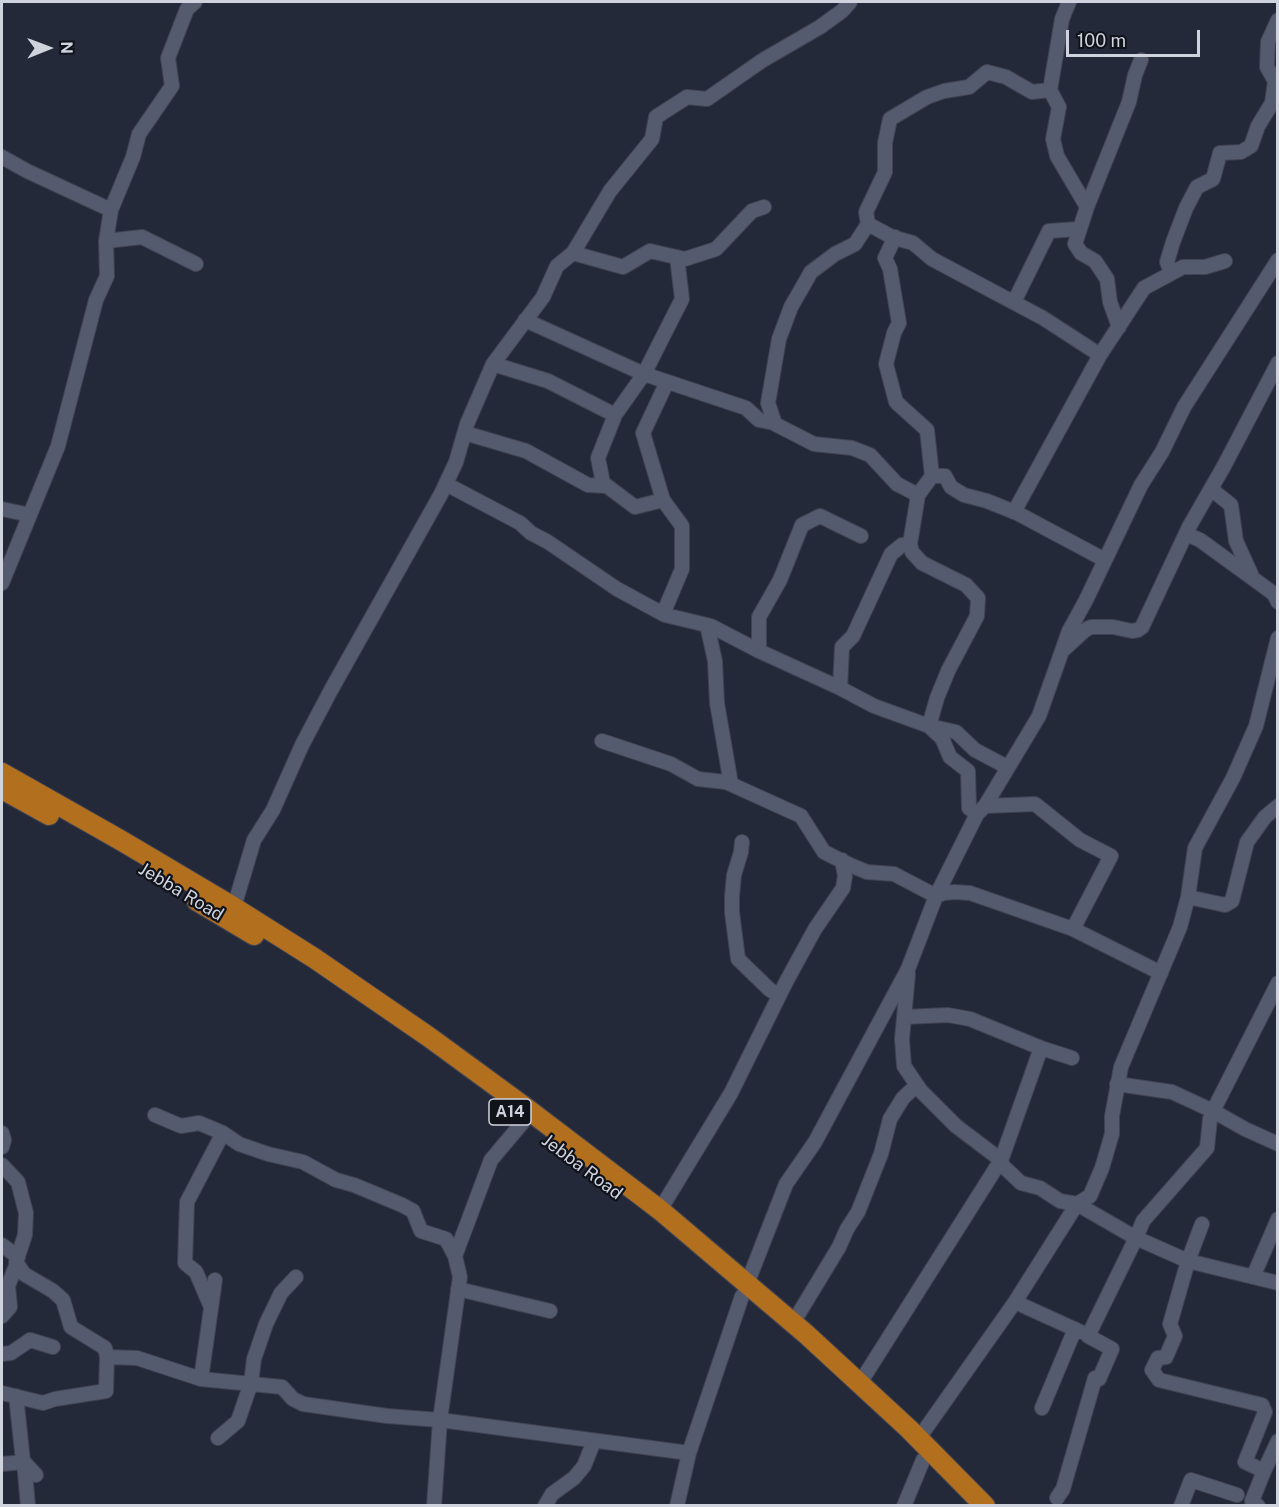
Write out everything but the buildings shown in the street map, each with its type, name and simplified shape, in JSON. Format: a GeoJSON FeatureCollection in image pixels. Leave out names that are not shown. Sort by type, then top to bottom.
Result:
{"type":"FeatureCollection","features":[{"type":"Feature","properties":{"kind":"highway"},"geometry":{"type":"LineString","coordinates":[[2,773],[234,907],[314,958],[429,1037],[526,1108],[660,1210],[745,1290],[793,1323],[919,1438],[986,1506]]}},
{"type":"Feature","properties":{"kind":"highway","name":"Jebba Road"},"geometry":{"type":"LineString","coordinates":[[2,789],[111,850],[309,969],[468,1080],[745,1290],[786,1332],[923,1460],[966,1506]]}},
{"type":"Feature","properties":{"kind":"street"},"geometry":{"type":"LineString","coordinates":[[2,583],[58,446],[96,300],[107,276],[106,241],[111,210],[133,157],[139,134],[172,86],[168,58],[187,9],[195,2]]}},
{"type":"Feature","properties":{"kind":"street"},"geometry":{"type":"LineString","coordinates":[[234,907],[254,840],[273,810],[322,707],[446,484],[494,364],[543,297],[557,266],[573,253],[610,191],[652,140],[656,117],[687,97],[707,99],[763,60],[820,27],[850,2]]}},
{"type":"Feature","properties":{"kind":"street"},"geometry":{"type":"LineString","coordinates":[[1069,2],[1062,20],[1050,90],[1059,107],[1053,139],[1057,156],[1087,207]]}},
{"type":"Feature","properties":{"kind":"street"},"geometry":{"type":"LineString","coordinates":[[1171,272],[1167,262],[1173,242],[1197,187],[1213,179],[1220,153],[1241,152],[1251,146],[1258,126],[1272,103],[1275,81],[1267,67],[1268,42],[1278,20]]}},
{"type":"Feature","properties":{"kind":"street"},"geometry":{"type":"LineString","coordinates":[[1119,327],[1110,302],[1107,279],[1095,261],[1081,253],[1075,243],[1078,229],[1129,102],[1141,60]]}},
{"type":"Feature","properties":{"kind":"street"},"geometry":{"type":"LineString","coordinates":[[774,423],[768,403],[778,339],[791,307],[811,272],[835,254],[855,244],[868,224],[866,212],[885,172],[885,143],[890,119],[927,97],[944,91],[969,87],[987,72],[1006,77],[1032,92],[1050,90]]}},
{"type":"Feature","properties":{"kind":"street"},"geometry":{"type":"LineString","coordinates":[[2,157],[111,210]]}},
{"type":"Feature","properties":{"kind":"street"},"geometry":{"type":"LineString","coordinates":[[573,253],[623,267],[650,251],[685,260],[716,249],[752,211],[764,207]]}},
{"type":"Feature","properties":{"kind":"street"},"geometry":{"type":"LineString","coordinates":[[868,224],[913,243],[932,259],[1014,302],[1100,355]]}},
{"type":"Feature","properties":{"kind":"street"},"geometry":{"type":"LineString","coordinates":[[1014,302],[1049,231],[1078,229]]}},
{"type":"Feature","properties":{"kind":"street"},"geometry":{"type":"LineString","coordinates":[[106,241],[142,237],[196,264]]}},
{"type":"Feature","properties":{"kind":"street"},"geometry":{"type":"LineString","coordinates":[[895,237],[885,258],[890,269],[899,323],[886,364],[896,402],[927,430],[932,476],[918,495],[910,544],[912,552],[922,563],[966,585],[978,598],[977,616],[948,671],[928,726]]}},
{"type":"Feature","properties":{"kind":"street"},"geometry":{"type":"LineString","coordinates":[[663,500],[635,507],[603,483],[598,458],[615,415],[644,374],[682,299],[677,257]]}},
{"type":"Feature","properties":{"kind":"street"},"geometry":{"type":"LineString","coordinates":[[676,1506],[689,1453],[745,1290],[786,1184],[815,1142],[908,969],[936,896],[981,810],[1039,716],[1069,631],[1141,485],[1162,452],[1184,407],[1278,260]]}},
{"type":"Feature","properties":{"kind":"street"},"geometry":{"type":"LineString","coordinates":[[1014,512],[1100,355],[1144,288],[1183,267],[1205,267],[1225,261]]}},
{"type":"Feature","properties":{"kind":"street"},"geometry":{"type":"LineString","coordinates":[[525,320],[644,374],[746,408],[759,420],[774,423],[814,444],[852,448],[870,455],[897,484],[918,495]]}},
{"type":"Feature","properties":{"kind":"street"},"geometry":{"type":"LineString","coordinates":[[1061,653],[1091,627],[1138,630],[1142,627],[1186,534],[1278,363]]}},
{"type":"Feature","properties":{"kind":"street"},"geometry":{"type":"LineString","coordinates":[[494,364],[548,381],[615,415]]}},
{"type":"Feature","properties":{"kind":"street"},"geometry":{"type":"LineString","coordinates":[[663,614],[682,569],[682,526],[663,500],[643,433],[667,382]]}},
{"type":"Feature","properties":{"kind":"street"},"geometry":{"type":"LineString","coordinates":[[465,433],[526,451],[588,485],[606,486]]}},
{"type":"Feature","properties":{"kind":"street"},"geometry":{"type":"LineString","coordinates":[[932,476],[945,476],[951,487],[964,495],[1014,512],[1105,560]]}},
{"type":"Feature","properties":{"kind":"street"},"geometry":{"type":"LineString","coordinates":[[446,484],[520,524],[531,534],[548,542],[617,589],[663,614],[707,626],[874,706],[928,726],[956,732],[975,750],[1007,767]]}},
{"type":"Feature","properties":{"kind":"street"},"geometry":{"type":"LineString","coordinates":[[1211,489],[1231,506],[1236,541],[1253,579]]}},
{"type":"Feature","properties":{"kind":"street"},"geometry":{"type":"LineString","coordinates":[[2,509],[30,515]]}},
{"type":"Feature","properties":{"kind":"street"},"geometry":{"type":"LineString","coordinates":[[759,651],[759,617],[780,580],[802,525],[820,516],[861,536]]}},
{"type":"Feature","properties":{"kind":"street"},"geometry":{"type":"LineString","coordinates":[[1186,534],[1200,540],[1274,594],[1278,602]]}},
{"type":"Feature","properties":{"kind":"street"},"geometry":{"type":"LineString","coordinates":[[840,688],[842,647],[853,636],[891,554],[902,545],[910,544]]}},
{"type":"Feature","properties":{"kind":"street"},"geometry":{"type":"LineString","coordinates":[[707,626],[715,661],[717,703],[731,784]]}},
{"type":"Feature","properties":{"kind":"street"},"geometry":{"type":"LineString","coordinates":[[919,1438],[1015,1302],[1077,1204],[1090,1196],[1102,1168],[1112,1134],[1112,1116],[1128,1047],[1180,927],[1188,897],[1195,848],[1233,778],[1252,735],[1278,638]]}},
{"type":"Feature","properties":{"kind":"street"},"geometry":{"type":"LineString","coordinates":[[928,726],[942,738],[950,757],[968,771],[969,808],[981,810],[1035,804],[1080,840],[1111,856],[1073,929]]}},
{"type":"Feature","properties":{"kind":"street"},"geometry":{"type":"LineString","coordinates":[[602,741],[671,764],[698,779],[731,784],[801,816],[824,852],[867,872],[894,874],[936,896],[944,893],[970,893],[1073,929],[1161,973]]}},
{"type":"Feature","properties":{"kind":"street"},"geometry":{"type":"LineString","coordinates":[[1188,897],[1225,905],[1232,901],[1247,842],[1265,817],[1278,806]]}},
{"type":"Feature","properties":{"kind":"street"},"geometry":{"type":"LineString","coordinates":[[742,842],[734,875],[732,896],[738,960],[769,990],[779,996]]}},
{"type":"Feature","properties":{"kind":"street"},"geometry":{"type":"LineString","coordinates":[[660,1210],[731,1093],[815,929],[843,888],[845,876],[842,860]]}},
{"type":"Feature","properties":{"kind":"street"},"geometry":{"type":"LineString","coordinates":[[908,969],[902,1039],[904,1066],[917,1085],[956,1126],[1001,1160],[1003,1166],[1021,1183],[1040,1188],[1060,1201],[1077,1204],[1136,1238],[1188,1261],[1278,1283]]}},
{"type":"Feature","properties":{"kind":"street"},"geometry":{"type":"LineString","coordinates":[[1088,1336],[1143,1221],[1207,1148],[1210,1119],[1278,983]]}},
{"type":"Feature","properties":{"kind":"street"},"geometry":{"type":"LineString","coordinates":[[904,1017],[948,1015],[970,1019],[1072,1058]]}},
{"type":"Feature","properties":{"kind":"street"},"geometry":{"type":"LineString","coordinates":[[860,1383],[1001,1160],[1041,1048]]}},
{"type":"Feature","properties":{"kind":"street"},"geometry":{"type":"LineString","coordinates":[[1118,1084],[1172,1092],[1278,1144]]}},
{"type":"Feature","properties":{"kind":"street"},"geometry":{"type":"LineString","coordinates":[[793,1323],[858,1212],[880,1154],[890,1119],[903,1098],[917,1085]]}},
{"type":"Feature","properties":{"kind":"street"},"geometry":{"type":"LineString","coordinates":[[155,1115],[181,1126],[199,1123],[223,1133],[239,1144],[303,1162],[336,1180],[402,1205],[413,1211],[421,1231],[446,1239],[456,1256],[460,1277],[440,1420],[434,1506]]}},
{"type":"Feature","properties":{"kind":"street"},"geometry":{"type":"LineString","coordinates":[[456,1256],[491,1160],[523,1122]]}},
{"type":"Feature","properties":{"kind":"street"},"geometry":{"type":"LineString","coordinates":[[2,1133],[4,1140],[2,1147]]}},
{"type":"Feature","properties":{"kind":"street"},"geometry":{"type":"LineString","coordinates":[[211,1307],[196,1272],[185,1263],[187,1202],[223,1133]]}},
{"type":"Feature","properties":{"kind":"street"},"geometry":{"type":"LineString","coordinates":[[2,1165],[18,1182],[25,1206],[25,1235],[8,1286],[10,1307],[2,1316]]}},
{"type":"Feature","properties":{"kind":"street"},"geometry":{"type":"LineString","coordinates":[[1253,1277],[1278,1219]]}},
{"type":"Feature","properties":{"kind":"street"},"geometry":{"type":"LineString","coordinates":[[1202,1224],[1188,1261],[1170,1323],[1174,1336],[1166,1357],[1158,1358],[1152,1370],[1159,1380],[1262,1405],[1265,1413],[1245,1462],[1264,1471]]}},
{"type":"Feature","properties":{"kind":"street"},"geometry":{"type":"LineString","coordinates":[[2,1245],[18,1260],[24,1274],[53,1291],[63,1300],[71,1327],[105,1348],[107,1357],[106,1391],[43,1403],[2,1393]]}},
{"type":"Feature","properties":{"kind":"street"},"geometry":{"type":"LineString","coordinates":[[218,1438],[238,1421],[251,1383],[254,1359],[266,1324],[281,1293],[296,1277]]}},
{"type":"Feature","properties":{"kind":"street"},"geometry":{"type":"LineString","coordinates":[[201,1379],[215,1280]]}},
{"type":"Feature","properties":{"kind":"street"},"geometry":{"type":"LineString","coordinates":[[458,1289],[550,1311]]}},
{"type":"Feature","properties":{"kind":"street"},"geometry":{"type":"LineString","coordinates":[[1015,1302],[1075,1329],[1112,1349],[1099,1379],[1095,1378],[1063,1489],[1057,1498]]}},
{"type":"Feature","properties":{"kind":"street"},"geometry":{"type":"LineString","coordinates":[[1042,1408],[1075,1329]]}},
{"type":"Feature","properties":{"kind":"street"},"geometry":{"type":"LineString","coordinates":[[2,1354],[11,1353],[30,1340],[53,1347]]}},
{"type":"Feature","properties":{"kind":"street"},"geometry":{"type":"LineString","coordinates":[[107,1357],[137,1358],[201,1379],[282,1387],[293,1399],[303,1404],[689,1453]]}},
{"type":"Feature","properties":{"kind":"street"},"geometry":{"type":"LineString","coordinates":[[16,1396],[27,1506]]}},
{"type":"Feature","properties":{"kind":"street"},"geometry":{"type":"LineString","coordinates":[[545,1506],[552,1494],[574,1478],[584,1466],[594,1441]]}},
{"type":"Feature","properties":{"kind":"street"},"geometry":{"type":"LineString","coordinates":[[1181,1506],[1191,1480],[1233,1500],[1255,1504],[1264,1471],[1278,1441]]}},
{"type":"Feature","properties":{"kind":"street"},"geometry":{"type":"LineString","coordinates":[[904,1506],[923,1460]]}},
{"type":"Feature","properties":{"kind":"street"},"geometry":{"type":"LineString","coordinates":[[2,1464],[24,1462]]}},
{"type":"Feature","properties":{"kind":"street"},"geometry":{"type":"LineString","coordinates":[[24,1462],[36,1475]]}}]}
